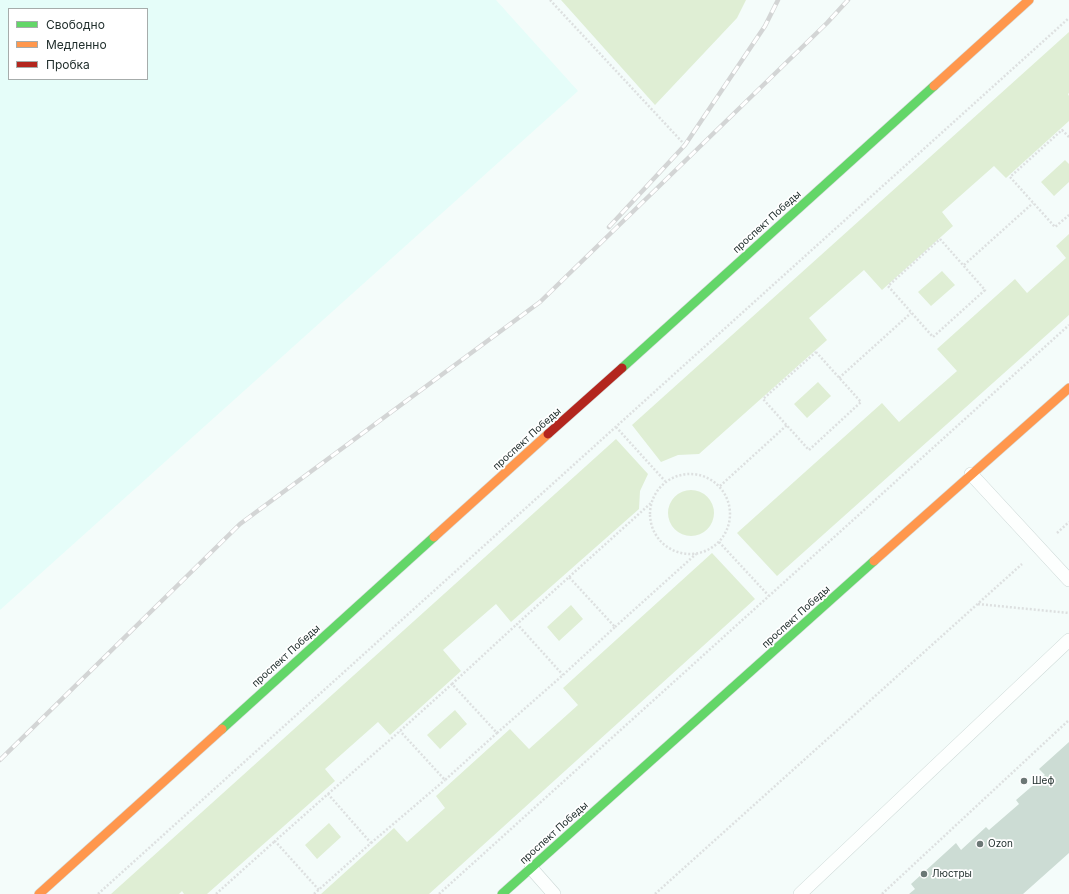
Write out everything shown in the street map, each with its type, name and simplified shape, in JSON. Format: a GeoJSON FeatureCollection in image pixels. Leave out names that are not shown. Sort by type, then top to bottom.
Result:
{"type":"FeatureCollection","features":[{"type":"Feature","properties":{"kind":"main road","name":"проспект Победы"},"geometry":{"type":"LineString","coordinates":[[39,894],[1029,0]]}},
{"type":"Feature","properties":{"kind":"main road","name":"проспект Победы"},"geometry":{"type":"LineString","coordinates":[[502,894],[1069,388]]}},
{"type":"Feature","properties":{"kind":"lane"},"geometry":{"type":"LineString","coordinates":[[971,474],[1069,580]]}},
{"type":"Feature","properties":{"kind":"lane"},"geometry":{"type":"LineString","coordinates":[[800,894],[1069,640]]}},
{"type":"Feature","properties":{"kind":"lane"},"geometry":{"type":"LineString","coordinates":[[531,868],[554,894]]}},
{"type":"Feature","properties":{"kind":"path"},"geometry":{"type":"LineString","coordinates":[[550,0],[685,145]]}},
{"type":"Feature","properties":{"kind":"path"},"geometry":{"type":"LineString","coordinates":[[98,894],[1069,18]]}},
{"type":"Feature","properties":{"kind":"path"},"geometry":{"type":"LineString","coordinates":[[1069,137],[1062,130],[1010,177],[1055,227],[1069,214]]}},
{"type":"Feature","properties":{"kind":"path"},"geometry":{"type":"LineString","coordinates":[[964,265],[1033,203]]}},
{"type":"Feature","properties":{"kind":"path"},"geometry":{"type":"LineString","coordinates":[[940,239],[964,265],[985,290],[933,336],[888,286],[940,239]]}},
{"type":"Feature","properties":{"kind":"path"},"geometry":{"type":"LineString","coordinates":[[839,378],[911,313]]}},
{"type":"Feature","properties":{"kind":"path"},"geometry":{"type":"LineString","coordinates":[[439,894],[1069,325]]}},
{"type":"Feature","properties":{"kind":"path"},"geometry":{"type":"LineString","coordinates":[[816,352],[839,378],[861,402],[808,450],[763,399],[816,352]]}},
{"type":"Feature","properties":{"kind":"path"},"geometry":{"type":"LineString","coordinates":[[720,486],[787,425]]}},
{"type":"Feature","properties":{"kind":"path"},"geometry":{"type":"LineString","coordinates":[[616,427],[665,482]]}},
{"type":"Feature","properties":{"kind":"path"},"geometry":{"type":"LineString","coordinates":[[693,473],[710,478],[720,486],[726,496],[730,508],[731,520],[727,532],[719,542],[709,550],[696,554],[682,554],[669,549],[659,540],[652,529],[649,516],[651,503],[656,491],[665,482],[675,476],[693,473]]}},
{"type":"Feature","properties":{"kind":"path"},"geometry":{"type":"LineString","coordinates":[[216,894],[400,731],[651,503]]}},
{"type":"Feature","properties":{"kind":"path"},"geometry":{"type":"LineString","coordinates":[[655,894],[1069,522]]}},
{"type":"Feature","properties":{"kind":"path"},"geometry":{"type":"LineString","coordinates":[[719,542],[769,596]]}},
{"type":"Feature","properties":{"kind":"path"},"geometry":{"type":"LineString","coordinates":[[314,894],[497,733],[696,554]]}},
{"type":"Feature","properties":{"kind":"path"},"geometry":{"type":"LineString","coordinates":[[569,577],[615,627]]}},
{"type":"Feature","properties":{"kind":"path"},"geometry":{"type":"LineString","coordinates":[[978,604],[1069,613]]}},
{"type":"Feature","properties":{"kind":"path"},"geometry":{"type":"LineString","coordinates":[[517,624],[563,674]]}},
{"type":"Feature","properties":{"kind":"path"},"geometry":{"type":"LineString","coordinates":[[452,684],[497,733]]}},
{"type":"Feature","properties":{"kind":"path"},"geometry":{"type":"LineString","coordinates":[[882,894],[1069,720]]}},
{"type":"Feature","properties":{"kind":"path"},"geometry":{"type":"LineString","coordinates":[[400,731],[444,780]]}},
{"type":"Feature","properties":{"kind":"path"},"geometry":{"type":"LineString","coordinates":[[328,794],[371,843]]}},
{"type":"Feature","properties":{"kind":"path"},"geometry":{"type":"LineString","coordinates":[[275,841],[319,890]]}},
{"type":"Feature","properties":{"kind":"shaded area"},"geometry":{"type":"Polygon","coordinates":[[[0,0],[496,0],[578,91],[0,610],[0,0]]]}},
{"type":"Feature","properties":{"kind":"green space"},"geometry":{"type":"Polygon","coordinates":[[[561,0],[746,0],[737,18],[655,105],[561,0]]]}},
{"type":"Feature","properties":{"kind":"green space"},"geometry":{"type":"Polygon","coordinates":[[[1069,32],[1069,121],[1006,178],[994,166],[942,212],[953,226],[882,290],[864,270],[809,318],[827,340],[699,454],[678,455],[661,462],[632,425],[1069,32]]]}},
{"type":"Feature","properties":{"kind":"green space"},"geometry":{"type":"Polygon","coordinates":[[[1065,160],[1069,164],[1069,182],[1054,196],[1041,182],[1065,160]]]}},
{"type":"Feature","properties":{"kind":"green space"},"geometry":{"type":"Polygon","coordinates":[[[1069,234],[1069,315],[777,576],[737,533],[882,403],[899,422],[957,371],[937,349],[1015,279],[1027,293],[1066,258],[1056,246],[1069,234]]]}},
{"type":"Feature","properties":{"kind":"green space"},"geometry":{"type":"Polygon","coordinates":[[[942,271],[955,285],[931,306],[918,292],[942,271]]]}},
{"type":"Feature","properties":{"kind":"green space"},"geometry":{"type":"Polygon","coordinates":[[[818,382],[831,396],[807,418],[794,404],[818,382]]]}},
{"type":"Feature","properties":{"kind":"green space"},"geometry":{"type":"Polygon","coordinates":[[[616,439],[648,474],[640,491],[639,509],[511,622],[496,604],[443,650],[461,671],[390,735],[378,722],[325,769],[335,781],[207,894],[184,894],[182,891],[179,894],[111,894],[616,439]]]}},
{"type":"Feature","properties":{"kind":"green space"},"geometry":{"type":"Polygon","coordinates":[[[687,490],[695,490],[704,494],[710,500],[714,513],[710,526],[704,532],[695,536],[687,536],[678,532],[672,526],[668,517],[668,509],[672,500],[678,494],[687,490]]]}},
{"type":"Feature","properties":{"kind":"green space"},"geometry":{"type":"Polygon","coordinates":[[[712,553],[755,599],[429,894],[321,894],[394,828],[407,842],[445,808],[436,796],[510,729],[529,749],[578,705],[563,688],[712,553]]]}},
{"type":"Feature","properties":{"kind":"green space"},"geometry":{"type":"Polygon","coordinates":[[[571,605],[583,619],[559,641],[547,627],[571,605]]]}},
{"type":"Feature","properties":{"kind":"green space"},"geometry":{"type":"Polygon","coordinates":[[[455,710],[467,724],[440,749],[427,735],[455,710]]]}},
{"type":"Feature","properties":{"kind":"green space"},"geometry":{"type":"Polygon","coordinates":[[[329,823],[341,837],[317,859],[305,845],[329,823]]]}},
{"type":"Feature","properties":{"kind":"building"},"geometry":{"type":"Polygon","coordinates":[[[1069,742],[1069,853],[1023,894],[909,894],[915,889],[911,884],[956,843],[961,850],[986,827],[989,830],[1019,804],[1016,800],[1045,775],[1039,769],[1069,742]]]}},
{"type":"Feature","properties":{"kind":"railway"},"geometry":{"type":"LineString","coordinates":[[609,227],[685,145],[765,26],[778,0]]}},
{"type":"Feature","properties":{"kind":"railway"},"geometry":{"type":"LineString","coordinates":[[0,760],[240,524],[540,302],[827,23],[848,0]]}},
{"type":"Feature","properties":{"kind":"traffic: fast"},"geometry":{"type":"LineString","coordinates":[[622,368],[934,86]]}},
{"type":"Feature","properties":{"kind":"traffic: fast"},"geometry":{"type":"LineString","coordinates":[[222,729],[434,537]]}},
{"type":"Feature","properties":{"kind":"traffic: fast"},"geometry":{"type":"LineString","coordinates":[[502,894],[874,561]]}},
{"type":"Feature","properties":{"kind":"traffic: slow"},"geometry":{"type":"LineString","coordinates":[[934,86],[1029,0]]}},
{"type":"Feature","properties":{"kind":"traffic: slow"},"geometry":{"type":"LineString","coordinates":[[874,561],[1069,388]]}},
{"type":"Feature","properties":{"kind":"traffic: slow"},"geometry":{"type":"LineString","coordinates":[[434,537],[548,434]]}},
{"type":"Feature","properties":{"kind":"traffic: slow"},"geometry":{"type":"LineString","coordinates":[[39,894],[222,729]]}},
{"type":"Feature","properties":{"kind":"traffic: jam"},"geometry":{"type":"LineString","coordinates":[[548,434],[622,368]]}},
{"type":"Feature","properties":{"kind":"place","name":"Шеф"},"geometry":{"type":"Point","coordinates":[1024,781]}},
{"type":"Feature","properties":{"kind":"place","name":"Ozon"},"geometry":{"type":"Point","coordinates":[980,844]}},
{"type":"Feature","properties":{"kind":"place","name":"Люстры"},"geometry":{"type":"Point","coordinates":[924,874]}}]}
